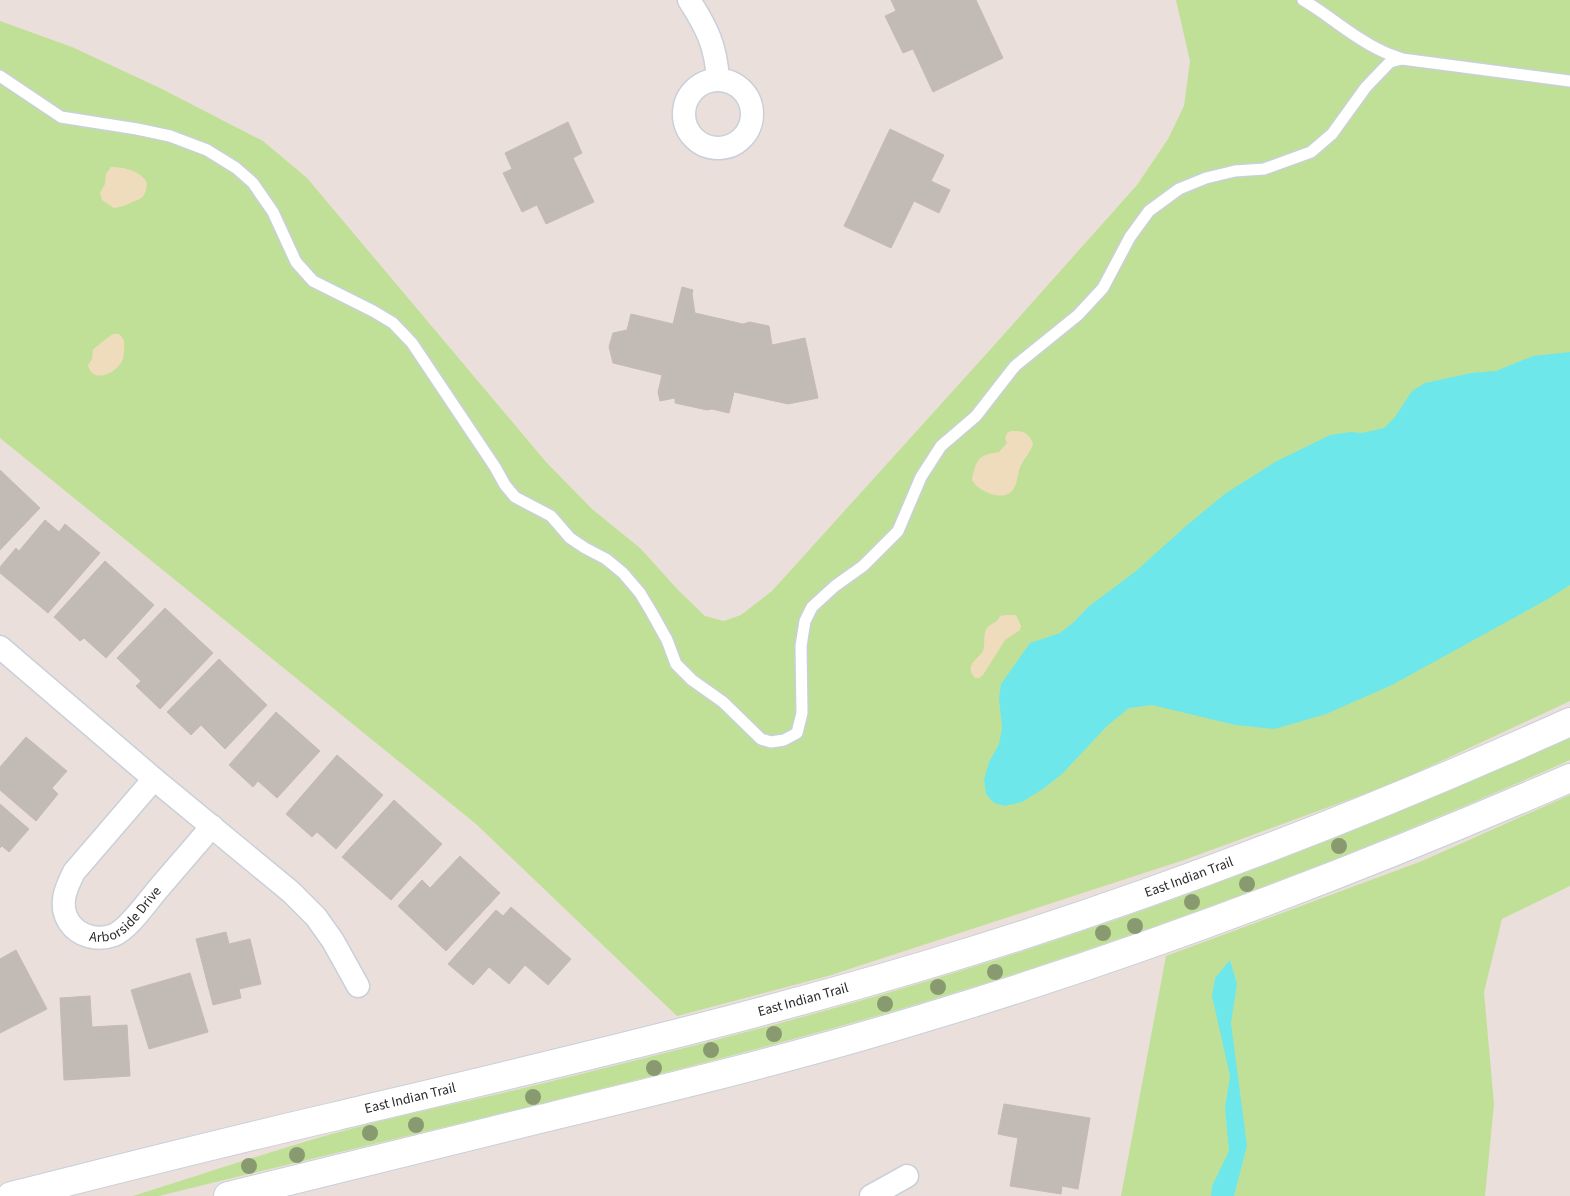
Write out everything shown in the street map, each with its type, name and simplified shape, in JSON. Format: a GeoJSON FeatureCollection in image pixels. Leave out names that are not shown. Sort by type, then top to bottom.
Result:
{"type":"FeatureCollection","features":[{"type":"Feature","properties":{"kind":"main road","name":"East Indian Trail"},"geometry":{"type":"LineString","coordinates":[[11,1196],[688,1030],[929,964],[1070,918],[1219,866],[1391,798],[1570,722]]}},
{"type":"Feature","properties":{"kind":"main road"},"geometry":{"type":"LineString","coordinates":[[228,1196],[724,1074],[804,1053],[977,1002],[1125,954],[1271,901],[1417,843],[1570,778]]}},
{"type":"Feature","properties":{"kind":"street"},"geometry":{"type":"LineString","coordinates":[[689,0],[701,18],[712,41],[717,63],[718,80]]}},
{"type":"Feature","properties":{"kind":"street"},"geometry":{"type":"LineString","coordinates":[[0,647],[154,779],[291,892],[316,917],[333,941],[358,986]]}},
{"type":"Feature","properties":{"kind":"street","name":"Arborside Drive"},"geometry":{"type":"LineString","coordinates":[[154,779],[74,872],[67,886],[62,904],[69,922],[83,935],[99,938],[116,934],[133,920],[212,826]]}},
{"type":"Feature","properties":{"kind":"street"},"geometry":{"type":"LineString","coordinates":[[871,1196],[906,1176]]}},
{"type":"Feature","properties":{"kind":"lane"},"geometry":{"type":"LineString","coordinates":[[1303,0],[1380,50],[1402,59],[1483,68],[1570,82]]}},
{"type":"Feature","properties":{"kind":"lane"},"geometry":{"type":"LineString","coordinates":[[0,76],[61,117],[170,136],[207,150],[236,168],[253,182],[273,212],[296,262],[305,274],[313,281],[372,310],[392,323],[412,344],[496,467],[505,485],[516,497],[551,516],[570,538],[606,559],[623,573],[652,613],[667,640],[676,664],[692,680],[724,702],[761,739],[771,742],[784,740],[797,733],[802,713],[801,646],[805,621],[812,607],[835,586],[863,566],[898,531],[921,477],[940,446],[976,416],[1015,366],[1078,314],[1103,288],[1130,237],[1149,211],[1179,189],[1206,178],[1235,171],[1264,169],[1311,152],[1332,134],[1366,87],[1390,62],[1402,59]]}},
{"type":"Feature","properties":{"kind":"green space"},"geometry":{"type":"Polygon","coordinates":[[[1176,0],[1570,0],[1570,701],[1392,784],[1184,860],[828,976],[677,1016],[476,824],[0,438],[0,21],[72,47],[160,88],[263,141],[307,178],[546,462],[592,509],[640,548],[679,591],[705,616],[724,621],[741,615],[772,591],[1137,185],[1168,139],[1184,106],[1190,61],[1176,0]]]}},
{"type":"Feature","properties":{"kind":"green space"},"geometry":{"type":"Polygon","coordinates":[[[1570,738],[1570,760],[1486,797],[1318,866],[1233,898],[1061,959],[974,987],[797,1038],[615,1085],[159,1196],[133,1196],[330,1135],[400,1116],[582,1074],[745,1032],[853,1003],[960,971],[1116,920],[1269,864],[1420,803],[1570,738]]]}},
{"type":"Feature","properties":{"kind":"green space"},"geometry":{"type":"Polygon","coordinates":[[[1570,795],[1570,886],[1502,919],[1484,992],[1494,1104],[1485,1196],[1121,1196],[1166,956],[1422,861],[1570,795]]]}},
{"type":"Feature","properties":{"kind":"sand"},"geometry":{"type":"Polygon","coordinates":[[[111,167],[127,169],[141,175],[147,183],[143,197],[114,208],[102,200],[100,193],[105,184],[106,174],[111,167]]]}},
{"type":"Feature","properties":{"kind":"sand"},"geometry":{"type":"Polygon","coordinates":[[[114,334],[119,334],[124,340],[122,361],[110,373],[99,376],[94,374],[90,371],[88,365],[92,359],[93,350],[114,334]]]}},
{"type":"Feature","properties":{"kind":"sand"},"geometry":{"type":"Polygon","coordinates":[[[1011,431],[1027,434],[1033,443],[1032,447],[1020,467],[1016,483],[1011,492],[1007,495],[995,495],[978,487],[972,478],[979,460],[984,456],[999,452],[1007,443],[1005,438],[1007,433],[1011,431]]]}},
{"type":"Feature","properties":{"kind":"sand"},"geometry":{"type":"Polygon","coordinates":[[[1016,615],[1021,626],[1020,630],[1005,640],[983,675],[975,678],[971,672],[971,667],[983,651],[986,629],[998,620],[1000,616],[1016,615]]]}},
{"type":"Feature","properties":{"kind":"water"},"geometry":{"type":"Polygon","coordinates":[[[1570,352],[1570,585],[1392,685],[1326,714],[1275,729],[1235,725],[1152,705],[1129,708],[1107,726],[1062,774],[1022,802],[1005,806],[994,803],[986,794],[984,780],[989,762],[999,744],[1002,728],[999,698],[1001,684],[1030,643],[1060,633],[1088,607],[1136,571],[1226,493],[1275,462],[1330,435],[1351,432],[1362,433],[1384,428],[1395,417],[1412,391],[1425,383],[1471,373],[1496,371],[1533,356],[1570,352]]]}},
{"type":"Feature","properties":{"kind":"water"},"geometry":{"type":"Polygon","coordinates":[[[1230,960],[1237,984],[1231,1023],[1247,1146],[1234,1196],[1211,1196],[1212,1186],[1229,1151],[1225,1108],[1230,1076],[1212,996],[1215,978],[1230,960]]]}},
{"type":"Feature","properties":{"kind":"building"},"geometry":{"type":"Polygon","coordinates":[[[891,0],[976,0],[1003,58],[933,92],[913,49],[903,53],[885,16],[896,11],[891,0]]]}},
{"type":"Feature","properties":{"kind":"building"},"geometry":{"type":"Polygon","coordinates":[[[568,122],[582,153],[573,158],[594,202],[546,224],[537,205],[522,212],[503,173],[512,169],[505,153],[568,122]]]}},
{"type":"Feature","properties":{"kind":"building"},"geometry":{"type":"Polygon","coordinates":[[[890,129],[944,155],[931,181],[950,190],[939,213],[914,201],[891,248],[844,226],[890,129]]]}},
{"type":"Feature","properties":{"kind":"building"},"geometry":{"type":"Polygon","coordinates":[[[682,287],[693,290],[695,313],[743,324],[750,322],[769,326],[772,345],[805,338],[818,398],[788,404],[734,392],[729,413],[712,409],[707,410],[675,403],[675,398],[660,401],[658,392],[662,375],[613,363],[609,347],[613,333],[627,330],[631,314],[673,324],[682,287]]]}},
{"type":"Feature","properties":{"kind":"building"},"geometry":{"type":"Polygon","coordinates":[[[0,470],[40,508],[0,550],[0,470]]]}},
{"type":"Feature","properties":{"kind":"building"},"geometry":{"type":"Polygon","coordinates":[[[45,520],[59,532],[65,524],[100,553],[48,613],[0,573],[0,567],[16,548],[19,551],[45,520]]]}},
{"type":"Feature","properties":{"kind":"building"},"geometry":{"type":"Polygon","coordinates":[[[105,561],[154,605],[106,658],[84,638],[80,641],[54,617],[105,561]]]}},
{"type":"Feature","properties":{"kind":"building"},"geometry":{"type":"Polygon","coordinates":[[[165,608],[213,653],[160,709],[136,686],[141,681],[117,658],[165,608]]]}},
{"type":"Feature","properties":{"kind":"building"},"geometry":{"type":"Polygon","coordinates":[[[219,659],[267,705],[225,749],[201,725],[191,735],[167,712],[219,659]]]}},
{"type":"Feature","properties":{"kind":"building"},"geometry":{"type":"Polygon","coordinates":[[[276,712],[320,751],[277,798],[258,781],[253,787],[229,765],[276,712]]]}},
{"type":"Feature","properties":{"kind":"building"},"geometry":{"type":"Polygon","coordinates":[[[26,737],[67,771],[52,788],[58,794],[36,821],[0,790],[0,767],[26,737]]]}},
{"type":"Feature","properties":{"kind":"building"},"geometry":{"type":"Polygon","coordinates":[[[337,755],[383,795],[336,849],[317,832],[312,837],[286,814],[337,755]]]}},
{"type":"Feature","properties":{"kind":"building"},"geometry":{"type":"Polygon","coordinates":[[[394,800],[442,844],[391,900],[342,857],[394,800]]]}},
{"type":"Feature","properties":{"kind":"building"},"geometry":{"type":"Polygon","coordinates":[[[0,804],[29,829],[9,852],[2,846],[0,848],[0,804]]]}},
{"type":"Feature","properties":{"kind":"building"},"geometry":{"type":"Polygon","coordinates":[[[460,856],[500,893],[446,951],[398,906],[422,880],[430,888],[460,856]]]}},
{"type":"Feature","properties":{"kind":"building"},"geometry":{"type":"Polygon","coordinates":[[[511,907],[571,959],[548,985],[525,965],[509,984],[489,967],[473,985],[448,964],[496,910],[503,916],[511,907]]]}},
{"type":"Feature","properties":{"kind":"building"},"geometry":{"type":"Polygon","coordinates":[[[226,932],[229,944],[250,939],[261,984],[239,989],[241,998],[213,1005],[196,939],[226,932]]]}},
{"type":"Feature","properties":{"kind":"building"},"geometry":{"type":"Polygon","coordinates":[[[16,950],[47,1009],[0,1033],[0,959],[16,950]]]}},
{"type":"Feature","properties":{"kind":"building"},"geometry":{"type":"Polygon","coordinates":[[[190,973],[208,1032],[149,1049],[131,990],[190,973]]]}},
{"type":"Feature","properties":{"kind":"building"},"geometry":{"type":"Polygon","coordinates":[[[90,996],[92,1027],[127,1025],[130,1076],[64,1080],[60,998],[90,996]]]}},
{"type":"Feature","properties":{"kind":"building"},"geometry":{"type":"Polygon","coordinates":[[[1004,1104],[1090,1118],[1078,1189],[1062,1186],[1061,1194],[1010,1186],[1018,1138],[998,1134],[1004,1104]]]}}]}
